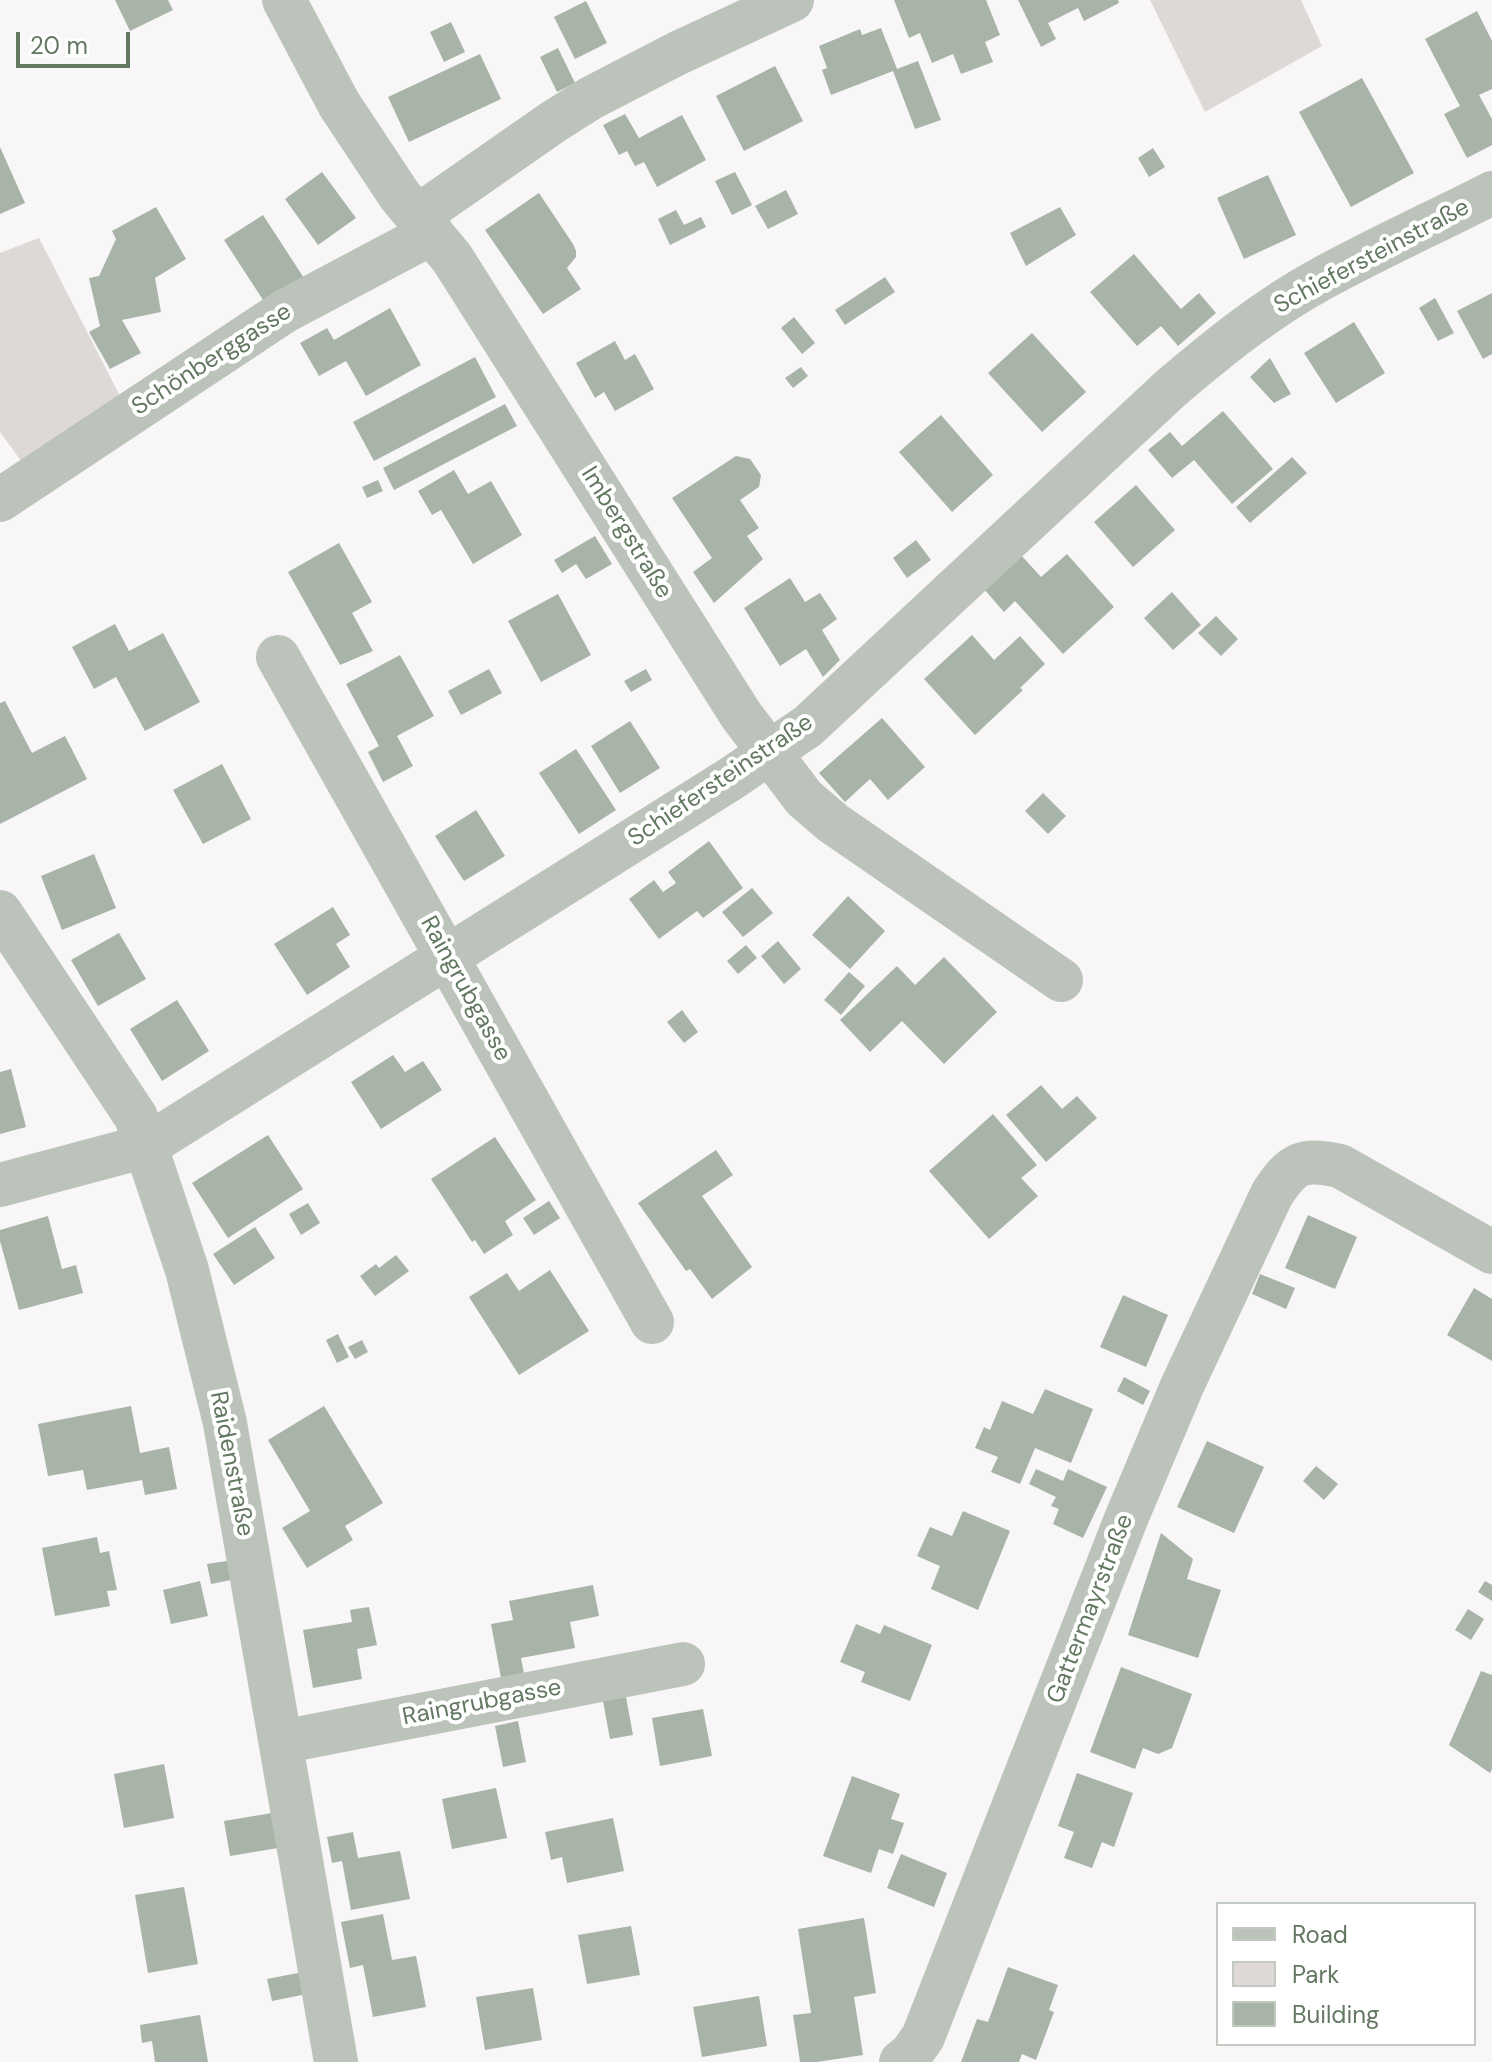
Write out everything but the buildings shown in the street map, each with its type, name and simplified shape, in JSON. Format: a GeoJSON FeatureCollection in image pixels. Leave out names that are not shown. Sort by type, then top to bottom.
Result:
{"type":"FeatureCollection","features":[{"type":"Feature","properties":{"kind":"street","name":"Imbergstraße"},"geometry":{"type":"LineString","coordinates":[[284,0],[339,104],[400,196],[452,258],[741,715],[804,798],[833,823],[1061,980]]}},
{"type":"Feature","properties":{"kind":"street","name":"Schönberggasse"},"geometry":{"type":"LineString","coordinates":[[0,500],[285,311],[425,225],[553,122],[591,98],[792,0]]}},
{"type":"Feature","properties":{"kind":"street","name":"Schiefersteinstraße"},"geometry":{"type":"LineString","coordinates":[[0,1185],[146,1146],[719,786],[808,726],[1171,388],[1215,351],[1263,315],[1320,279],[1492,193]]}},
{"type":"Feature","properties":{"kind":"street","name":"Raingrubgasse"},"geometry":{"type":"LineString","coordinates":[[278,657],[652,1322]]}},
{"type":"Feature","properties":{"kind":"street","name":"Raidenstraße"},"geometry":{"type":"LineString","coordinates":[[0,912],[136,1117],[187,1270],[225,1423],[336,2062]]}},
{"type":"Feature","properties":{"kind":"street","name":"Gattermayrstraße"},"geometry":{"type":"LineString","coordinates":[[901,2062],[923,2037],[1115,1544],[1182,1386],[1272,1194],[1283,1177],[1299,1164],[1319,1161],[1340,1166],[1492,1252]]}},
{"type":"Feature","properties":{"kind":"street","name":"Raingrubgasse"},"geometry":{"type":"LineString","coordinates":[[281,1742],[683,1664]]}},
{"type":"Feature","properties":{"kind":"green space"},"geometry":{"type":"Polygon","coordinates":[[[1150,0],[1301,0],[1322,46],[1205,112],[1150,0]]]}},
{"type":"Feature","properties":{"kind":"green space"},"geometry":{"type":"Polygon","coordinates":[[[39,238],[122,400],[24,465],[0,432],[0,253],[39,238]]]}}]}
